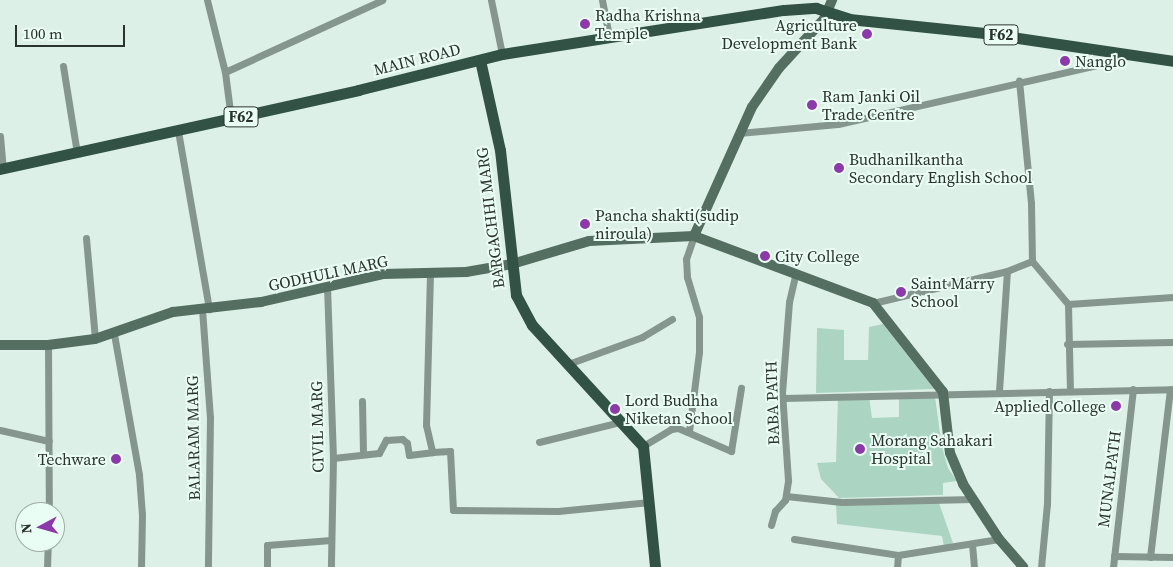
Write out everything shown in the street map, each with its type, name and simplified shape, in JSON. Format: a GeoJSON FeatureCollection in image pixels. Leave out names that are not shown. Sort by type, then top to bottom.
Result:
{"type":"FeatureCollection","features":[{"type":"Feature","properties":{"kind":"main road"},"geometry":{"type":"LineString","coordinates":[[832,0],[829,12],[779,68],[752,107],[694,236],[795,277],[873,303],[943,392],[950,453],[973,499],[999,538],[1023,567]]}},
{"type":"Feature","properties":{"kind":"main road","name":"F62"},"geometry":{"type":"LineString","coordinates":[[480,60],[502,54],[803,4],[849,19],[1114,51],[1173,60]]}},
{"type":"Feature","properties":{"kind":"main road","name":"MAIN ROAD"},"geometry":{"type":"LineString","coordinates":[[1,167],[230,118],[480,60]]}},
{"type":"Feature","properties":{"kind":"main road","name":"BARGACHHI MARG"},"geometry":{"type":"LineString","coordinates":[[480,60],[500,150],[516,295],[532,325],[643,446]]}},
{"type":"Feature","properties":{"kind":"main road","name":"MAIN ROAD"},"geometry":{"type":"LineString","coordinates":[[76,151],[178,131],[230,118]]}},
{"type":"Feature","properties":{"kind":"main road","name":"GODHULI MARG"},"geometry":{"type":"LineString","coordinates":[[0,345],[48,345],[95,339],[173,312],[262,302],[383,274],[466,272],[512,264],[589,240],[694,236]]}},
{"type":"Feature","properties":{"kind":"main road"},"geometry":{"type":"LineString","coordinates":[[643,446],[655,567]]}},
{"type":"Feature","properties":{"kind":"street"},"geometry":{"type":"LineString","coordinates":[[207,0],[224,72],[230,118]]}},
{"type":"Feature","properties":{"kind":"street"},"geometry":{"type":"LineString","coordinates":[[224,72],[382,0]]}},
{"type":"Feature","properties":{"kind":"street"},"geometry":{"type":"LineString","coordinates":[[491,0],[502,54]]}},
{"type":"Feature","properties":{"kind":"street"},"geometry":{"type":"LineString","coordinates":[[602,0],[609,36]]}},
{"type":"Feature","properties":{"kind":"street"},"geometry":{"type":"LineString","coordinates":[[739,133],[838,124],[1019,81],[1110,62],[1114,51]]}},
{"type":"Feature","properties":{"kind":"street"},"geometry":{"type":"LineString","coordinates":[[63,66],[76,151]]}},
{"type":"Feature","properties":{"kind":"street"},"geometry":{"type":"LineString","coordinates":[[1019,81],[1031,203],[1032,261],[1068,304],[1067,344],[1070,390]]}},
{"type":"Feature","properties":{"kind":"street","name":"BALARAM MARG"},"geometry":{"type":"LineString","coordinates":[[178,131],[205,309],[210,417],[208,567]]}},
{"type":"Feature","properties":{"kind":"street"},"geometry":{"type":"LineString","coordinates":[[0,136],[1,167]]}},
{"type":"Feature","properties":{"kind":"street"},"geometry":{"type":"LineString","coordinates":[[689,431],[699,352],[699,317],[687,277],[686,259],[694,236]]}},
{"type":"Feature","properties":{"kind":"street"},"geometry":{"type":"LineString","coordinates":[[86,238],[95,339]]}},
{"type":"Feature","properties":{"kind":"street"},"geometry":{"type":"LineString","coordinates":[[873,303],[1008,271],[1032,261]]}},
{"type":"Feature","properties":{"kind":"street"},"geometry":{"type":"LineString","coordinates":[[999,391],[1008,271]]}},
{"type":"Feature","properties":{"kind":"street"},"geometry":{"type":"LineString","coordinates":[[430,273],[426,425],[432,452]]}},
{"type":"Feature","properties":{"kind":"street","name":"BABA PATH"},"geometry":{"type":"LineString","coordinates":[[771,524],[775,511],[786,496],[788,460],[783,398],[785,344],[795,277]]}},
{"type":"Feature","properties":{"kind":"street","name":"CIVIL MARG"},"geometry":{"type":"LineString","coordinates":[[327,286],[333,458],[331,567]]}},
{"type":"Feature","properties":{"kind":"street"},"geometry":{"type":"LineString","coordinates":[[1068,304],[1173,298]]}},
{"type":"Feature","properties":{"kind":"street"},"geometry":{"type":"LineString","coordinates":[[568,364],[642,337],[672,319]]}},
{"type":"Feature","properties":{"kind":"street"},"geometry":{"type":"LineString","coordinates":[[114,334],[139,475],[142,515],[141,567]]}},
{"type":"Feature","properties":{"kind":"street"},"geometry":{"type":"LineString","coordinates":[[1067,344],[1173,342]]}},
{"type":"Feature","properties":{"kind":"street"},"geometry":{"type":"LineString","coordinates":[[48,345],[49,502]]}},
{"type":"Feature","properties":{"kind":"street"},"geometry":{"type":"LineString","coordinates":[[643,446],[671,429],[689,431],[728,451],[734,449],[741,388]]}},
{"type":"Feature","properties":{"kind":"street"},"geometry":{"type":"LineString","coordinates":[[783,398],[943,392],[1171,389],[1150,556]]}},
{"type":"Feature","properties":{"kind":"street","name":"MUNALPATH"},"geometry":{"type":"LineString","coordinates":[[1113,567],[1133,390]]}},
{"type":"Feature","properties":{"kind":"street"},"geometry":{"type":"LineString","coordinates":[[1041,567],[1047,504],[1049,391]]}},
{"type":"Feature","properties":{"kind":"street"},"geometry":{"type":"LineString","coordinates":[[362,401],[363,454]]}},
{"type":"Feature","properties":{"kind":"street"},"geometry":{"type":"LineString","coordinates":[[539,442],[620,422]]}},
{"type":"Feature","properties":{"kind":"street"},"geometry":{"type":"LineString","coordinates":[[0,430],[49,441]]}},
{"type":"Feature","properties":{"kind":"street"},"geometry":{"type":"LineString","coordinates":[[333,458],[379,453],[386,440],[402,439],[407,443],[409,455],[450,451],[451,502],[454,510],[458,512],[558,511],[650,502]]}},
{"type":"Feature","properties":{"kind":"street"},"geometry":{"type":"LineString","coordinates":[[786,496],[803,500],[842,502],[973,499]]}},
{"type":"Feature","properties":{"kind":"street"},"geometry":{"type":"LineString","coordinates":[[794,538],[898,555],[999,538]]}},
{"type":"Feature","properties":{"kind":"street"},"geometry":{"type":"LineString","coordinates":[[267,567],[267,545],[331,540]]}},
{"type":"Feature","properties":{"kind":"street"},"geometry":{"type":"LineString","coordinates":[[972,544],[974,567]]}},
{"type":"Feature","properties":{"kind":"street"},"geometry":{"type":"LineString","coordinates":[[47,567],[48,552]]}},
{"type":"Feature","properties":{"kind":"street"},"geometry":{"type":"LineString","coordinates":[[897,567],[898,555]]}},
{"type":"Feature","properties":{"kind":"street"},"geometry":{"type":"LineString","coordinates":[[1114,556],[1173,557]]}},
{"type":"Feature","properties":{"kind":"green space"},"geometry":{"type":"Polygon","coordinates":[[[883,324],[934,389],[816,393],[817,328],[844,330],[844,360],[868,360],[869,327],[883,324]]]}},
{"type":"Feature","properties":{"kind":"green space"},"geometry":{"type":"Polygon","coordinates":[[[838,396],[869,396],[872,418],[899,417],[899,396],[935,397],[942,447],[948,468],[957,481],[943,483],[943,495],[839,498],[821,479],[817,463],[836,462],[838,396]]]}},
{"type":"Feature","properties":{"kind":"green space"},"geometry":{"type":"Polygon","coordinates":[[[939,503],[953,543],[944,546],[942,536],[837,524],[836,504],[939,503]]]}},
{"type":"Feature","properties":{"kind":"place","name":"Radha Krishna Temple"},"geometry":{"type":"Point","coordinates":[585,24]}},
{"type":"Feature","properties":{"kind":"place","name":"Agriculture Development Bank"},"geometry":{"type":"Point","coordinates":[867,34]}},
{"type":"Feature","properties":{"kind":"place","name":"Nanglo"},"geometry":{"type":"Point","coordinates":[1065,61]}},
{"type":"Feature","properties":{"kind":"place","name":"Ram Janki Oil Trade Centre"},"geometry":{"type":"Point","coordinates":[812,105]}},
{"type":"Feature","properties":{"kind":"place","name":"Budhanilkantha Secondary English School"},"geometry":{"type":"Point","coordinates":[839,168]}},
{"type":"Feature","properties":{"kind":"place","name":"Pancha shakti(sudip niroula)"},"geometry":{"type":"Point","coordinates":[585,224]}},
{"type":"Feature","properties":{"kind":"place","name":"City College"},"geometry":{"type":"Point","coordinates":[765,256]}},
{"type":"Feature","properties":{"kind":"place","name":"Saint Marry School"},"geometry":{"type":"Point","coordinates":[901,292]}},
{"type":"Feature","properties":{"kind":"place","name":"Applied College"},"geometry":{"type":"Point","coordinates":[1116,406]}},
{"type":"Feature","properties":{"kind":"place","name":"Lord Budhha Niketan School"},"geometry":{"type":"Point","coordinates":[615,409]}},
{"type":"Feature","properties":{"kind":"place","name":"Morang Sahakari Hospital"},"geometry":{"type":"Point","coordinates":[860,449]}},
{"type":"Feature","properties":{"kind":"place","name":"Techware"},"geometry":{"type":"Point","coordinates":[116,459]}}]}
